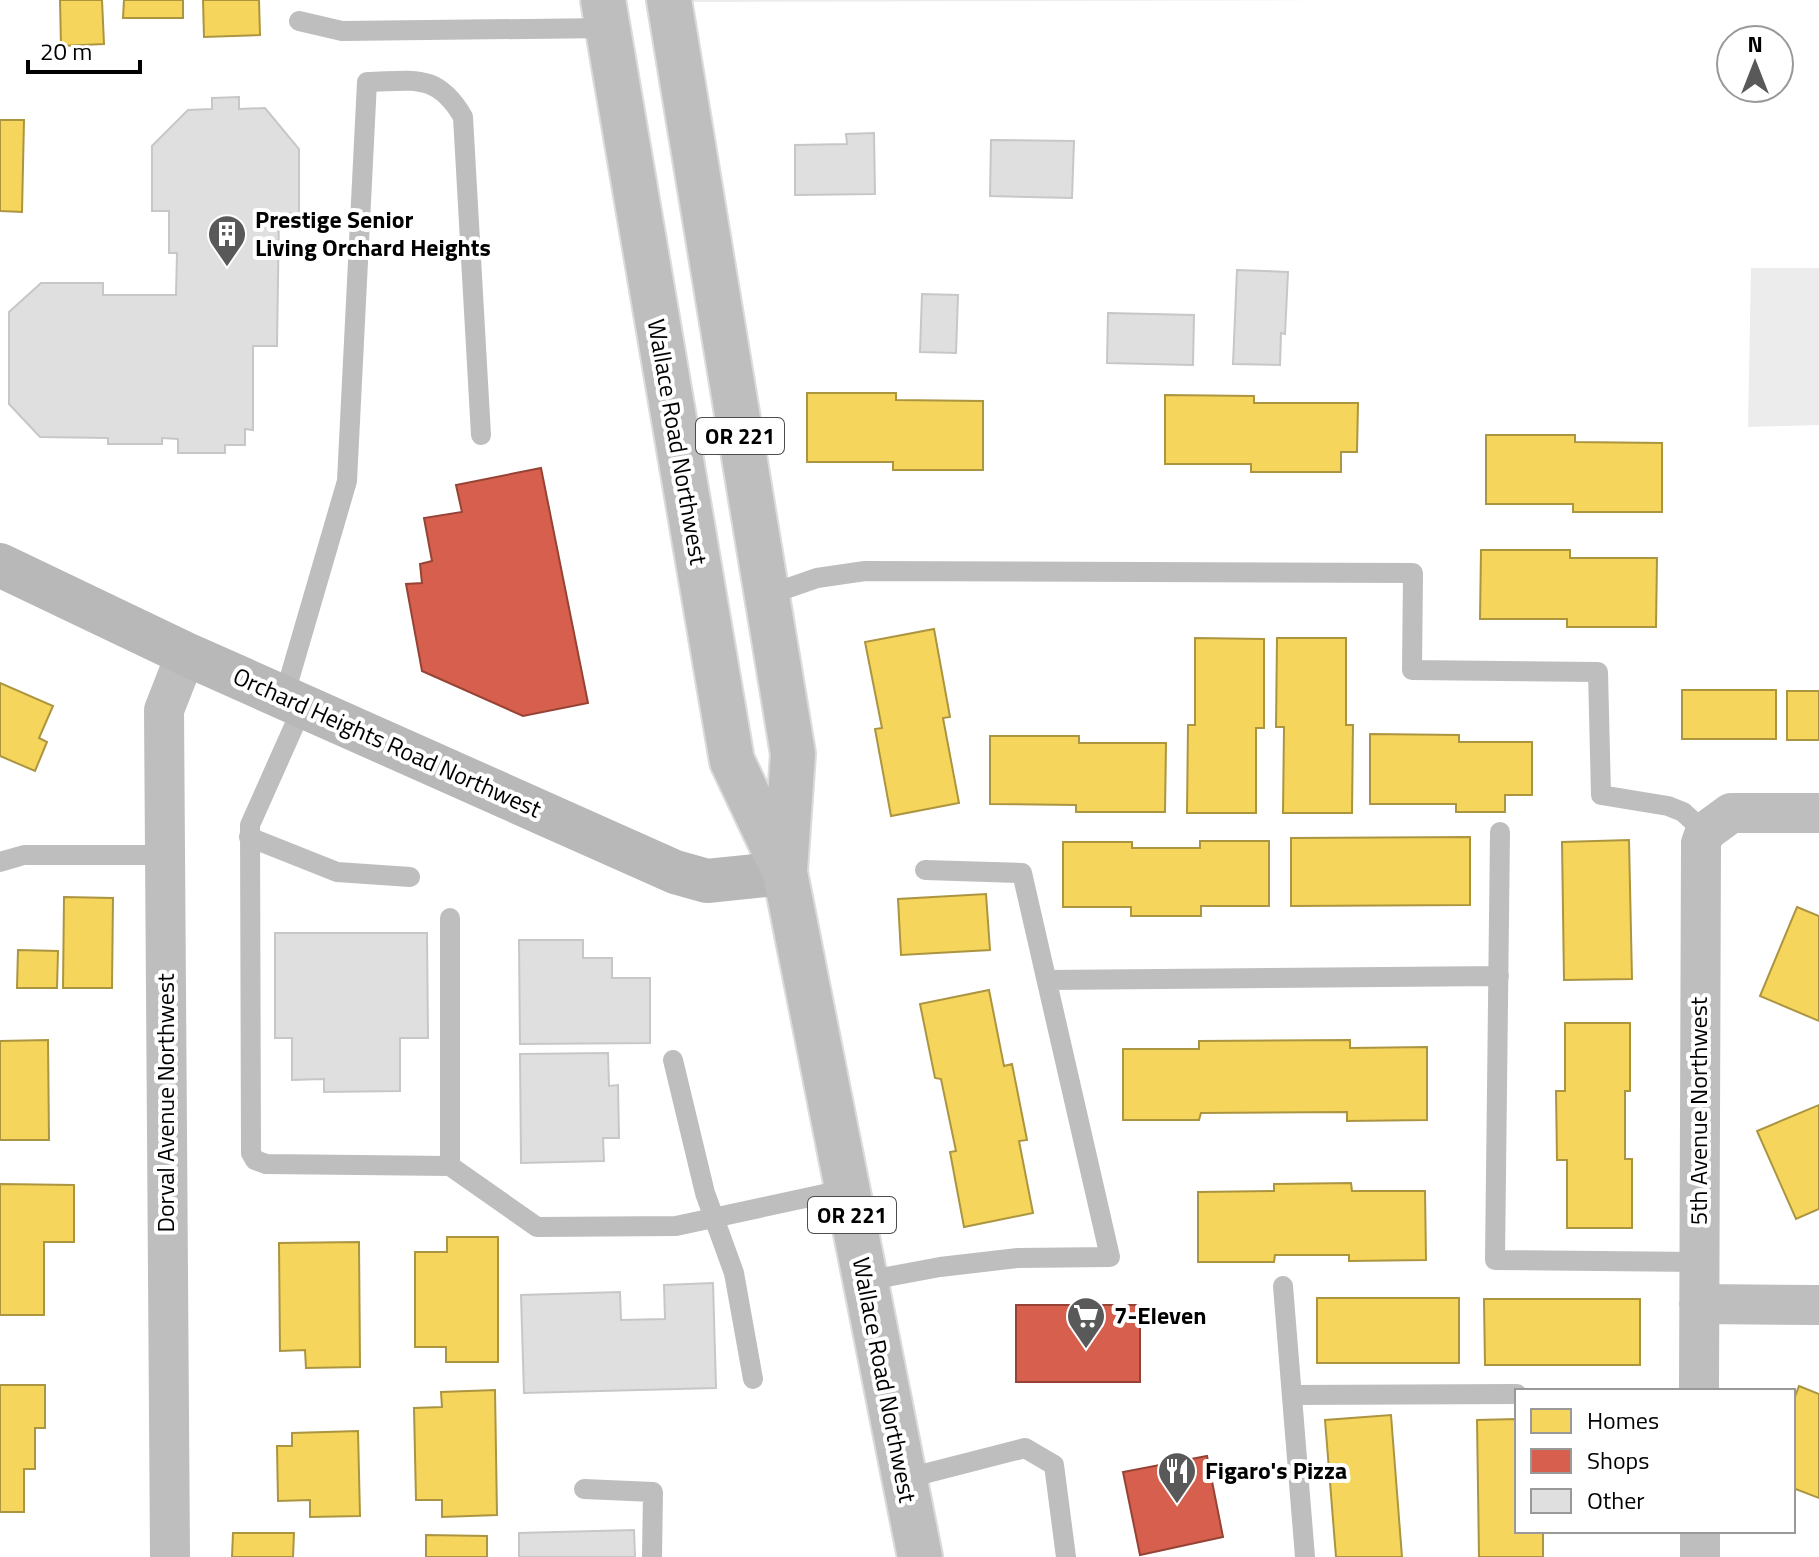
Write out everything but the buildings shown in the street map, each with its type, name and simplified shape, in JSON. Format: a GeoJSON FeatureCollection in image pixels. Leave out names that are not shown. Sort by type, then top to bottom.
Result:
{"type":"FeatureCollection","features":[{"type":"Feature","properties":{"kind":"main road","name":"Wallace Road Northwest"},"geometry":{"type":"LineString","coordinates":[[669,0],[793,754],[785,873]]}},
{"type":"Feature","properties":{"kind":"main road","name":"Wallace Road Northwest"},"geometry":{"type":"LineString","coordinates":[[606,14],[732,761],[785,873],[920,1557]]}},
{"type":"Feature","properties":{"kind":"main road","name":"Orchard Heights Road Northwest"},"geometry":{"type":"LineString","coordinates":[[0,565],[186,654],[675,872],[707,881],[785,873]]}},
{"type":"Feature","properties":{"kind":"street","name":"Dorval Avenue Northwest"},"geometry":{"type":"LineString","coordinates":[[170,1557],[164,710],[186,654]]}},
{"type":"Feature","properties":{"kind":"street"},"geometry":{"type":"LineString","coordinates":[[1705,832],[1731,813],[1819,813]]}},
{"type":"Feature","properties":{"kind":"street","name":"5th Avenue Northwest"},"geometry":{"type":"LineString","coordinates":[[1699,1389],[1701,843],[1705,832]]}},
{"type":"Feature","properties":{"kind":"street"},"geometry":{"type":"LineString","coordinates":[[1699,1304],[1819,1305]]}},
{"type":"Feature","properties":{"kind":"street"},"geometry":{"type":"LineString","coordinates":[[1700,1533],[1700,1557]]}},
{"type":"Feature","properties":{"kind":"lane"},"geometry":{"type":"LineString","coordinates":[[299,21],[342,31],[606,14]]}},
{"type":"Feature","properties":{"kind":"lane"},"geometry":{"type":"LineString","coordinates":[[481,435],[463,117],[451,96],[426,81],[367,82],[347,481],[293,702],[253,815],[249,837],[251,1153],[255,1160],[266,1164],[450,1166],[537,1227],[676,1226],[847,1189]]}},
{"type":"Feature","properties":{"kind":"lane"},"geometry":{"type":"LineString","coordinates":[[768,595],[817,578],[865,571],[1413,573],[1412,670],[1598,672],[1601,795],[1668,806],[1683,812],[1705,832]]}},
{"type":"Feature","properties":{"kind":"lane"},"geometry":{"type":"LineString","coordinates":[[1500,832],[1495,1260],[1699,1262]]}},
{"type":"Feature","properties":{"kind":"lane"},"geometry":{"type":"LineString","coordinates":[[249,837],[337,872],[410,877]]}},
{"type":"Feature","properties":{"kind":"lane"},"geometry":{"type":"LineString","coordinates":[[0,862],[24,855],[165,855]]}},
{"type":"Feature","properties":{"kind":"lane"},"geometry":{"type":"LineString","coordinates":[[865,1281],[940,1267],[1018,1258],[1110,1257],[1022,873],[925,870]]}},
{"type":"Feature","properties":{"kind":"lane"},"geometry":{"type":"LineString","coordinates":[[450,918],[450,1166]]}},
{"type":"Feature","properties":{"kind":"lane"},"geometry":{"type":"LineString","coordinates":[[1047,980],[1499,976]]}},
{"type":"Feature","properties":{"kind":"lane"},"geometry":{"type":"LineString","coordinates":[[673,1060],[705,1193],[734,1273],[753,1379]]}},
{"type":"Feature","properties":{"kind":"lane"},"geometry":{"type":"LineString","coordinates":[[1283,1286],[1305,1557]]}},
{"type":"Feature","properties":{"kind":"lane"},"geometry":{"type":"LineString","coordinates":[[1292,1395],[1515,1394]]}},
{"type":"Feature","properties":{"kind":"lane"},"geometry":{"type":"LineString","coordinates":[[904,1479],[1025,1448],[1054,1465],[1066,1557]]}},
{"type":"Feature","properties":{"kind":"lane"},"geometry":{"type":"LineString","coordinates":[[584,1489],[653,1492],[652,1557]]}},
{"type":"Feature","properties":{"kind":"shaded area"},"geometry":{"type":"Polygon","coordinates":[[[680,0],[1333,0],[681,2],[680,0]]]}},
{"type":"Feature","properties":{"kind":"shaded area"},"geometry":{"type":"Polygon","coordinates":[[[1751,268],[1819,268],[1819,425],[1748,427],[1751,268]]]}},
{"type":"Feature","properties":{"kind":"place","name":"Prestige Senior Living Orchard Heights"},"geometry":{"type":"Point","coordinates":[227,268]}},
{"type":"Feature","properties":{"kind":"place","name":"7-Eleven"},"geometry":{"type":"Point","coordinates":[1086,1350]}},
{"type":"Feature","properties":{"kind":"place","name":"Figaro's Pizza"},"geometry":{"type":"Point","coordinates":[1177,1505]}}]}
